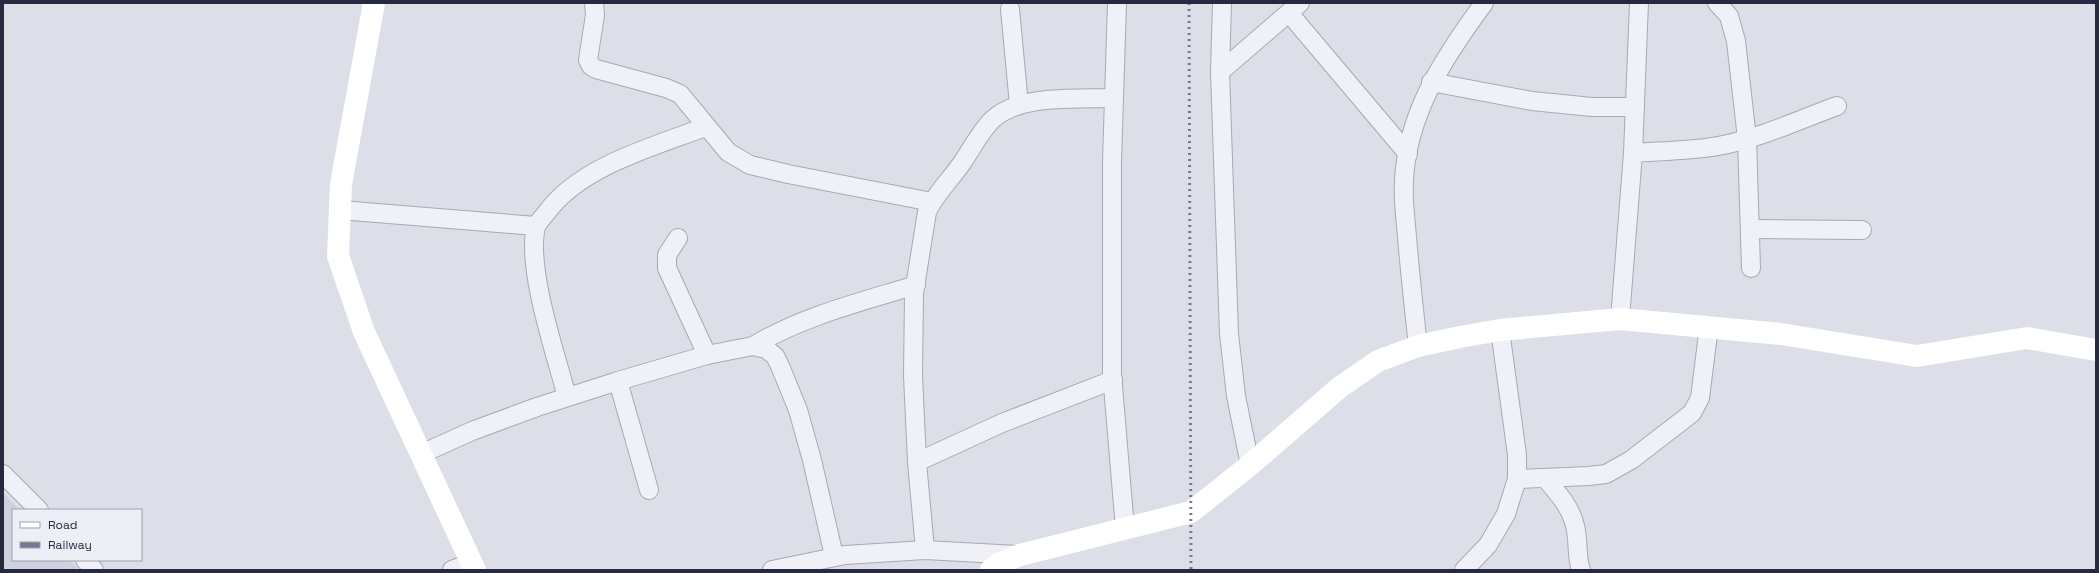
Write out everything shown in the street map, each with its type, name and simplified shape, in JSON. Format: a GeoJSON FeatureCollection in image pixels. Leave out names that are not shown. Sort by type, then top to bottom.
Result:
{"type":"FeatureCollection","features":[{"type":"Feature","properties":{"kind":"street"},"geometry":{"type":"LineString","coordinates":[[374,3],[341,184],[338,256],[364,332],[421,454],[466,568]]}},
{"type":"Feature","properties":{"kind":"street"},"geometry":{"type":"LineString","coordinates":[[594,3],[595,15],[588,60],[591,66],[603,71],[666,88],[680,94],[688,102],[705,127],[728,152],[750,165],[788,174],[932,202]]}},
{"type":"Feature","properties":{"kind":"street"},"geometry":{"type":"LineString","coordinates":[[1117,3],[1113,98],[1112,380],[1124,529]]}},
{"type":"Feature","properties":{"kind":"street"},"geometry":{"type":"LineString","coordinates":[[1222,3],[1220,72],[1229,334],[1236,396],[1250,465]]}},
{"type":"Feature","properties":{"kind":"street"},"geometry":{"type":"LineString","coordinates":[[1418,346],[1404,202],[1405,167],[1413,131],[1431,82],[1461,34],[1484,3]]}},
{"type":"Feature","properties":{"kind":"street"},"geometry":{"type":"LineString","coordinates":[[1620,319],[1633,152],[1639,3]]}},
{"type":"Feature","properties":{"kind":"street"},"geometry":{"type":"LineString","coordinates":[[1717,3],[1729,16],[1736,41],[1747,139],[1751,268]]}},
{"type":"Feature","properties":{"kind":"street"},"geometry":{"type":"LineString","coordinates":[[1220,72],[1294,8],[1408,154]]}},
{"type":"Feature","properties":{"kind":"street"},"geometry":{"type":"LineString","coordinates":[[1010,9],[1019,105]]}},
{"type":"Feature","properties":{"kind":"street"},"geometry":{"type":"LineString","coordinates":[[1431,82],[1532,101],[1592,107],[1635,107]]}},
{"type":"Feature","properties":{"kind":"street"},"geometry":{"type":"LineString","coordinates":[[925,550],[913,376],[916,285],[927,212],[932,202],[953,176],[992,120],[1004,111],[1019,105],[1048,100],[1113,98]]}},
{"type":"Feature","properties":{"kind":"street"},"geometry":{"type":"LineString","coordinates":[[1633,152],[1692,150],[1747,139],[1837,106]]}},
{"type":"Feature","properties":{"kind":"street"},"geometry":{"type":"LineString","coordinates":[[567,397],[542,306],[534,253],[536,226],[554,202],[570,187],[593,173],[705,127]]}},
{"type":"Feature","properties":{"kind":"street"},"geometry":{"type":"LineString","coordinates":[[340,210],[536,226]]}},
{"type":"Feature","properties":{"kind":"street"},"geometry":{"type":"LineString","coordinates":[[1750,229],[1862,230]]}},
{"type":"Feature","properties":{"kind":"street"},"geometry":{"type":"LineString","coordinates":[[678,238],[667,255],[667,268],[707,355]]}},
{"type":"Feature","properties":{"kind":"street"},"geometry":{"type":"LineString","coordinates":[[421,454],[472,431],[567,397],[707,355],[753,346],[780,331],[815,316],[916,285]]}},
{"type":"Feature","properties":{"kind":"street"},"geometry":{"type":"LineString","coordinates":[[991,570],[998,564],[1020,555],[1191,512],[1250,465],[1340,387],[1378,361],[1418,346],[1500,330],[1620,319],[1709,326],[1781,334],[1917,356],[2027,338],[2096,350]]}},
{"type":"Feature","properties":{"kind":"street"},"geometry":{"type":"LineString","coordinates":[[1517,479],[1606,474],[1631,460],[1692,413],[1700,398],[1709,326]]}},
{"type":"Feature","properties":{"kind":"street"},"geometry":{"type":"LineString","coordinates":[[1464,570],[1488,545],[1506,514],[1517,479],[1517,455],[1500,330]]}},
{"type":"Feature","properties":{"kind":"street"},"geometry":{"type":"LineString","coordinates":[[753,346],[766,349],[775,356],[792,395],[812,460],[834,556]]}},
{"type":"Feature","properties":{"kind":"street"},"geometry":{"type":"LineString","coordinates":[[918,462],[1002,423],[1112,380]]}},
{"type":"Feature","properties":{"kind":"street"},"geometry":{"type":"LineString","coordinates":[[618,381],[649,490]]}},
{"type":"Feature","properties":{"kind":"street"},"geometry":{"type":"LineString","coordinates":[[3,474],[38,509]]}},
{"type":"Feature","properties":{"kind":"street"},"geometry":{"type":"LineString","coordinates":[[1545,478],[1562,499],[1576,526],[1581,570]]}},
{"type":"Feature","properties":{"kind":"street"},"geometry":{"type":"LineString","coordinates":[[772,570],[834,556],[925,550],[1020,555]]}},
{"type":"Feature","properties":{"kind":"street"},"geometry":{"type":"LineString","coordinates":[[86,561],[94,570]]}},
{"type":"Feature","properties":{"kind":"shaded area"},"geometry":{"type":"Polygon","coordinates":[[[3,493],[19,509],[12,509],[12,561],[70,561],[79,570],[3,570],[3,493]]]}},
{"type":"Feature","properties":{"kind":"railway"},"geometry":{"type":"LineString","coordinates":[[1189,3],[1191,570]]}}]}
